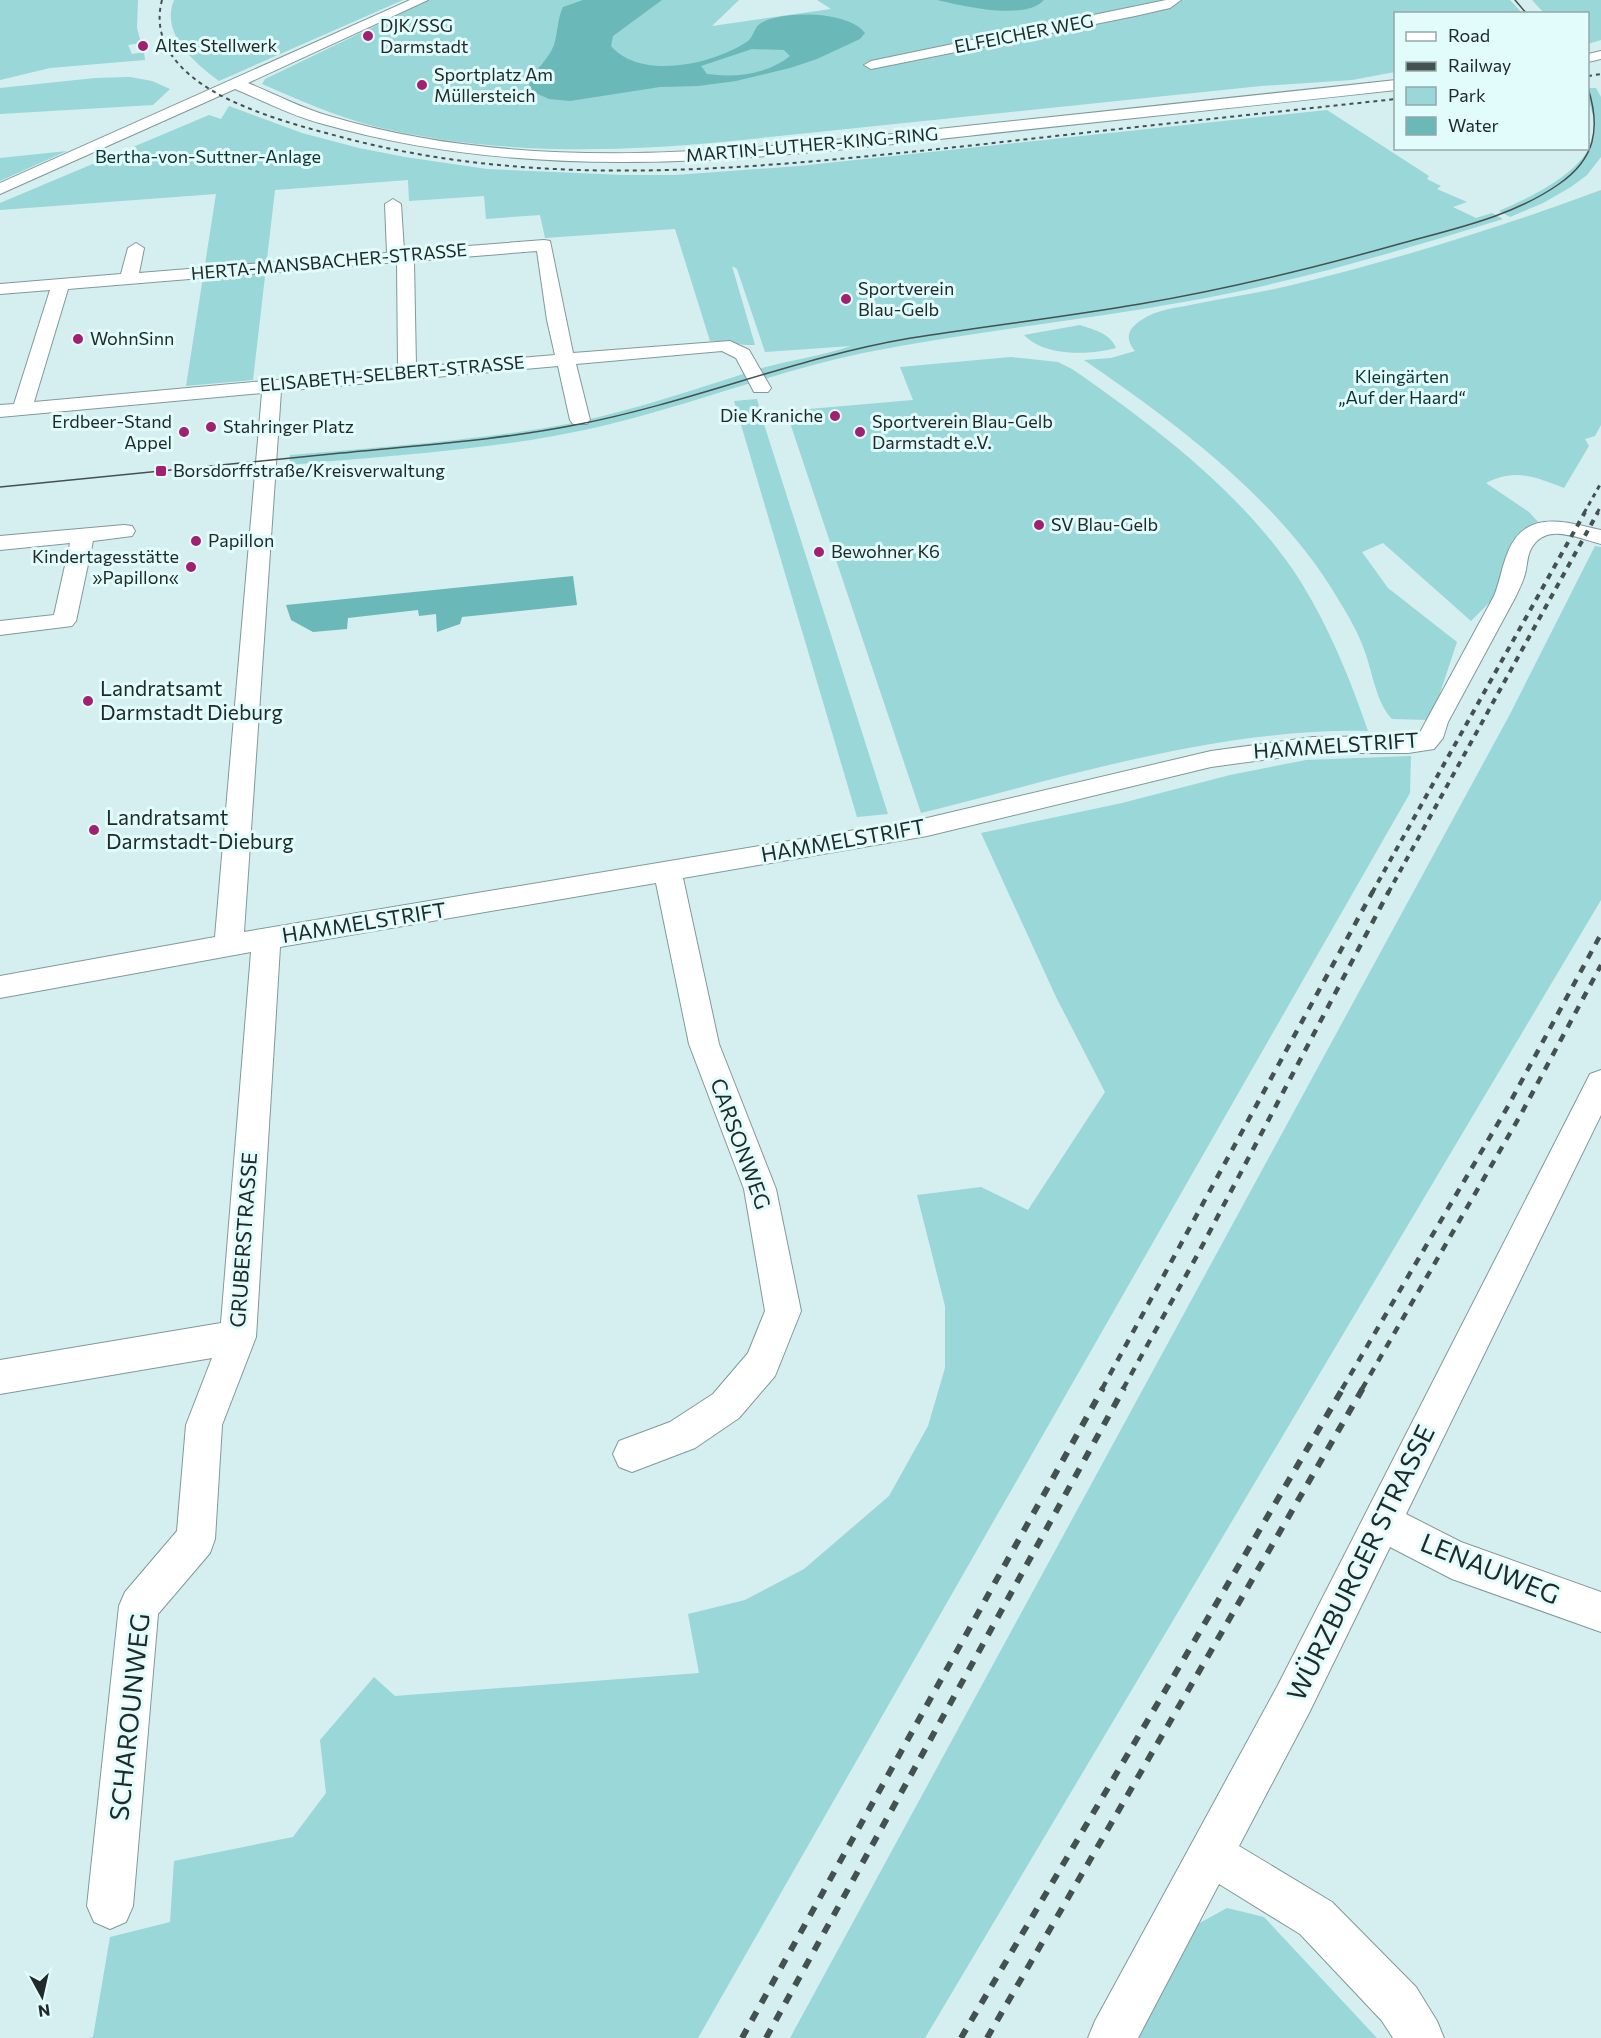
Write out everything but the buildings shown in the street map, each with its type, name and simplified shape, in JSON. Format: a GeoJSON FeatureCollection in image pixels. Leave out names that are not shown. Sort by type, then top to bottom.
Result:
{"type":"FeatureCollection","features":[{"type":"Feature","properties":{"kind":"main road"},"geometry":{"type":"LineString","coordinates":[[0,189],[421,0]]}},
{"type":"Feature","properties":{"kind":"main road","name":"MARTIN-LUTHER-KING-RING"},"geometry":{"type":"LineString","coordinates":[[236,84],[308,115],[386,136],[497,152],[612,158],[716,156],[782,151],[1394,85]]}},
{"type":"Feature","properties":{"kind":"street","name":"ELFEICHER WEG"},"geometry":{"type":"LineString","coordinates":[[871,65],[1136,12],[1166,5],[1175,0]]}},
{"type":"Feature","properties":{"kind":"street"},"geometry":{"type":"LineString","coordinates":[[393,204],[400,256],[407,373]]}},
{"type":"Feature","properties":{"kind":"street","name":"HERTA-MANSBACHER-STRASSE"},"geometry":{"type":"LineString","coordinates":[[0,289],[544,245],[556,320],[566,358]]}},
{"type":"Feature","properties":{"kind":"street"},"geometry":{"type":"LineString","coordinates":[[129,278],[136,248]]}},
{"type":"Feature","properties":{"kind":"street"},"geometry":{"type":"LineString","coordinates":[[22,409],[61,284]]}},
{"type":"Feature","properties":{"kind":"street","name":"ELISABETH-SELBERT-STRASSE"},"geometry":{"type":"LineString","coordinates":[[0,411],[726,345],[742,351],[761,388]]}},
{"type":"Feature","properties":{"kind":"street"},"geometry":{"type":"LineString","coordinates":[[566,358],[580,420]]}},
{"type":"Feature","properties":{"kind":"street"},"geometry":{"type":"LineString","coordinates":[[228,945],[272,386]]}},
{"type":"Feature","properties":{"kind":"street","name":"HAMMELSTRIFT"},"geometry":{"type":"LineString","coordinates":[[0,987],[228,945],[927,827],[1221,757],[1313,745],[1425,743],[1430,738],[1436,722],[1505,596],[1513,578],[1519,550],[1539,529],[1557,526],[1601,537]]}},
{"type":"Feature","properties":{"kind":"street"},"geometry":{"type":"LineString","coordinates":[[0,543],[124,531]]}},
{"type":"Feature","properties":{"kind":"street"},"geometry":{"type":"LineString","coordinates":[[0,628],[64,621],[82,535]]}},
{"type":"Feature","properties":{"kind":"street","name":"CARSONWEG"},"geometry":{"type":"LineString","coordinates":[[632,1454],[682,1434],[726,1406],[762,1364],[783,1311],[760,1189],[704,1044],[668,870]]}},
{"type":"Feature","properties":{"kind":"street","name":"GRUBERSTRASSE"},"geometry":{"type":"LineString","coordinates":[[0,1377],[238,1337],[266,939]]}},
{"type":"Feature","properties":{"kind":"street","name":"WÜRZBURGER STRASSE"},"geometry":{"type":"LineString","coordinates":[[1112,2038],[1293,1701],[1382,1522],[1596,1106]]}},
{"type":"Feature","properties":{"kind":"street","name":"SCHAROUNWEG"},"geometry":{"type":"LineString","coordinates":[[110,1906],[139,1605],[196,1539],[204,1425],[238,1337]]}},
{"type":"Feature","properties":{"kind":"street","name":"LENAUWEG"},"geometry":{"type":"LineString","coordinates":[[1382,1522],[1452,1559],[1601,1612]]}},
{"type":"Feature","properties":{"kind":"street"},"geometry":{"type":"LineString","coordinates":[[1212,1854],[1316,1918],[1399,2004],[1420,2038]]}},
{"type":"Feature","properties":{"kind":"green space"},"geometry":{"type":"Polygon","coordinates":[[[0,0],[138,0],[137,28],[141,43],[128,45],[132,54],[144,52],[145,60],[50,68],[0,80],[0,0]]]}},
{"type":"Feature","properties":{"kind":"green space"},"geometry":{"type":"Polygon","coordinates":[[[174,0],[403,0],[219,81],[200,66],[176,36],[171,13],[174,0]]]}},
{"type":"Feature","properties":{"kind":"green space"},"geometry":{"type":"Polygon","coordinates":[[[429,0],[739,0],[712,26],[831,9],[817,0],[1510,0],[1521,12],[1394,12],[1394,72],[1352,80],[1261,86],[679,146],[549,149],[505,147],[420,136],[377,127],[318,108],[262,84],[265,79],[429,0]]]}},
{"type":"Feature","properties":{"kind":"green space"},"geometry":{"type":"Polygon","coordinates":[[[1532,0],[1601,0],[1601,40],[1589,44],[1589,12],[1543,12],[1532,0]]]}},
{"type":"Feature","properties":{"kind":"green space"},"geometry":{"type":"Polygon","coordinates":[[[130,77],[152,81],[170,89],[153,105],[0,114],[0,88],[95,78],[130,77]]]}},
{"type":"Feature","properties":{"kind":"green space"},"geometry":{"type":"Polygon","coordinates":[[[1589,88],[1596,88],[1601,97],[1601,157],[1587,175],[1543,203],[1510,217],[1499,211],[1544,189],[1574,167],[1589,150],[1595,124],[1589,101],[1589,88]]]}},
{"type":"Feature","properties":{"kind":"green space","name":"Bertha-von-Suttner-Anlage"},"geometry":{"type":"Polygon","coordinates":[[[229,106],[302,133],[405,157],[487,169],[622,175],[675,175],[799,166],[1327,110],[1429,176],[1427,179],[1441,186],[1437,189],[1467,202],[1453,207],[1476,218],[1492,213],[1503,219],[1347,265],[1269,285],[1148,308],[944,338],[863,353],[796,370],[632,419],[560,435],[445,451],[289,465],[290,455],[508,434],[596,418],[762,368],[851,346],[765,352],[737,269],[732,266],[755,345],[710,341],[675,229],[545,238],[540,215],[486,219],[484,196],[409,201],[408,180],[275,190],[253,380],[186,386],[216,194],[0,210],[0,203],[209,115],[221,119],[229,106]]]}},
{"type":"Feature","properties":{"kind":"green space"},"geometry":{"type":"Polygon","coordinates":[[[67,151],[0,181],[0,158],[67,151]]]}},
{"type":"Feature","properties":{"kind":"green space","name":"Kleingärten „Auf der Haard“"},"geometry":{"type":"Polygon","coordinates":[[[1601,190],[1601,425],[1595,436],[1585,439],[1589,446],[1564,488],[1534,478],[1516,475],[1497,478],[1486,483],[1529,512],[1538,522],[1530,528],[1498,594],[1471,621],[1383,543],[1362,552],[1388,588],[1457,642],[1431,720],[1392,719],[1382,704],[1363,645],[1349,618],[1314,563],[1287,529],[1224,466],[1155,410],[1084,360],[1111,358],[1135,351],[1129,338],[1131,330],[1138,322],[1155,313],[1288,286],[1368,265],[1485,230],[1601,190]]]}},
{"type":"Feature","properties":{"kind":"green space"},"geometry":{"type":"Polygon","coordinates":[[[1080,325],[1106,335],[1116,348],[1081,353],[1055,351],[1033,342],[1024,335],[1080,325]]]}},
{"type":"Feature","properties":{"kind":"green space","name":"SV Blau-Gelb"},"geometry":{"type":"Polygon","coordinates":[[[1011,357],[1058,362],[1072,369],[1173,444],[1236,502],[1265,533],[1290,566],[1312,601],[1343,665],[1368,731],[1311,732],[1255,737],[1198,746],[1086,770],[921,813],[786,411],[913,400],[900,367],[1011,357]]]}},
{"type":"Feature","properties":{"kind":"green space"},"geometry":{"type":"Polygon","coordinates":[[[757,399],[888,814],[857,817],[734,401],[757,399]]]}},
{"type":"Feature","properties":{"kind":"green space"},"geometry":{"type":"Polygon","coordinates":[[[1595,546],[1601,547],[1601,900],[925,2038],[790,2038],[1509,716],[1595,546]]]}},
{"type":"Feature","properties":{"kind":"green space"},"geometry":{"type":"Polygon","coordinates":[[[1411,756],[1410,793],[698,2038],[88,2038],[93,2037],[110,1937],[170,1922],[174,1861],[293,1837],[326,1793],[320,1740],[374,1677],[395,1696],[699,1673],[688,1614],[745,1600],[804,1569],[889,1496],[928,1426],[945,1368],[945,1306],[917,1195],[981,1187],[1028,1210],[1105,1092],[1056,997],[981,833],[1122,803],[1230,775],[1306,760],[1411,756]]]}},
{"type":"Feature","properties":{"kind":"green space"},"geometry":{"type":"Polygon","coordinates":[[[1227,1908],[1264,1917],[1377,2038],[1138,2038],[1196,1925],[1227,1908]]]}},
{"type":"Feature","properties":{"kind":"water"},"geometry":{"type":"Polygon","coordinates":[[[583,0],[662,0],[613,36],[611,46],[624,57],[640,63],[659,66],[698,62],[717,56],[748,41],[761,23],[785,16],[831,17],[845,20],[865,33],[860,39],[817,59],[736,81],[698,86],[660,87],[570,101],[549,99],[531,91],[528,81],[552,50],[563,7],[583,0]],[[752,49],[701,66],[707,74],[740,75],[762,71],[790,56],[784,50],[752,49]]]}},
{"type":"Feature","properties":{"kind":"water"},"geometry":{"type":"Polygon","coordinates":[[[937,0],[1044,0],[1023,10],[1009,11],[977,8],[937,0]]]}},
{"type":"Feature","properties":{"kind":"water"},"geometry":{"type":"Polygon","coordinates":[[[573,576],[577,605],[462,617],[460,624],[437,632],[436,614],[419,616],[418,610],[348,618],[347,629],[313,632],[291,620],[286,605],[573,576]]]}},
{"type":"Feature","properties":{"kind":"tram line"},"geometry":{"type":"LineString","coordinates":[[1515,0],[1525,12]]}},
{"type":"Feature","properties":{"kind":"tram line"},"geometry":{"type":"LineString","coordinates":[[1589,92],[1594,130],[1589,149]]}},
{"type":"Feature","properties":{"kind":"tram line"},"geometry":{"type":"LineString","coordinates":[[0,487],[461,442],[550,430],[622,415],[869,346],[1206,292],[1303,270],[1502,214],[1559,184],[1581,164],[1588,150]]}},
{"type":"Feature","properties":{"kind":"railway"},"geometry":{"type":"LineString","coordinates":[[162,0],[160,19],[162,36],[170,52],[193,78],[225,97],[278,119],[341,137],[419,154],[498,165],[578,170],[738,167],[897,153],[1394,99]]}},
{"type":"Feature","properties":{"kind":"railway"},"geometry":{"type":"LineString","coordinates":[[1589,76],[1601,74]]}},
{"type":"Feature","properties":{"kind":"railway"},"geometry":{"type":"LineString","coordinates":[[1584,513],[1601,483]]}},
{"type":"Feature","properties":{"kind":"railway"},"geometry":{"type":"LineString","coordinates":[[1597,513],[1601,506]]}},
{"type":"Feature","properties":{"kind":"railway"},"geometry":{"type":"LineString","coordinates":[[1372,893],[1585,512]]}},
{"type":"Feature","properties":{"kind":"railway"},"geometry":{"type":"LineString","coordinates":[[1388,893],[1598,512]]}},
{"type":"Feature","properties":{"kind":"railway"},"geometry":{"type":"LineString","coordinates":[[1102,1389],[1373,891]]}},
{"type":"Feature","properties":{"kind":"railway"},"geometry":{"type":"LineString","coordinates":[[1123,1389],[1199,1252],[1389,891]]}},
{"type":"Feature","properties":{"kind":"railway"},"geometry":{"type":"LineString","coordinates":[[1342,1389],[1507,1108],[1601,934]]}},
{"type":"Feature","properties":{"kind":"railway"},"geometry":{"type":"LineString","coordinates":[[1362,1389],[1520,1116],[1601,965]]}},
{"type":"Feature","properties":{"kind":"railway"},"geometry":{"type":"LineString","coordinates":[[742,2038],[1103,1388]]}},
{"type":"Feature","properties":{"kind":"railway"},"geometry":{"type":"LineString","coordinates":[[766,2038],[1124,1388]]}},
{"type":"Feature","properties":{"kind":"railway"},"geometry":{"type":"LineString","coordinates":[[961,2038],[1343,1388]]}},
{"type":"Feature","properties":{"kind":"railway"},"geometry":{"type":"LineString","coordinates":[[987,2038],[1363,1388]]}},
{"type":"Feature","properties":{"kind":"place","name":"DJK/SSG Darmstadt"},"geometry":{"type":"Point","coordinates":[368,36]}},
{"type":"Feature","properties":{"kind":"place","name":"Altes Stellwerk"},"geometry":{"type":"Point","coordinates":[143,46]}},
{"type":"Feature","properties":{"kind":"place","name":"Sportplatz Am Müllersteich"},"geometry":{"type":"Point","coordinates":[422,85]}},
{"type":"Feature","properties":{"kind":"place","name":"Sportverein Blau-Gelb"},"geometry":{"type":"Point","coordinates":[846,299]}},
{"type":"Feature","properties":{"kind":"place","name":"WohnSinn"},"geometry":{"type":"Point","coordinates":[78,339]}},
{"type":"Feature","properties":{"kind":"place","name":"Die Kraniche"},"geometry":{"type":"Point","coordinates":[835,416]}},
{"type":"Feature","properties":{"kind":"place","name":"Stahringer Platz"},"geometry":{"type":"Point","coordinates":[211,427]}},
{"type":"Feature","properties":{"kind":"place","name":"Erdbeer-Stand Appel"},"geometry":{"type":"Point","coordinates":[184,432]}},
{"type":"Feature","properties":{"kind":"place","name":"Sportverein Blau-Gelb Darmstadt e.V."},"geometry":{"type":"Point","coordinates":[860,432]}},
{"type":"Feature","properties":{"kind":"place","name":"Borsdorffstraße/Kreisverwaltung"},"geometry":{"type":"Point","coordinates":[161,471]}},
{"type":"Feature","properties":{"kind":"place","name":"SV Blau-Gelb"},"geometry":{"type":"Point","coordinates":[1039,525]}},
{"type":"Feature","properties":{"kind":"place","name":"Papillon"},"geometry":{"type":"Point","coordinates":[196,541]}},
{"type":"Feature","properties":{"kind":"place","name":"Bewohner K6"},"geometry":{"type":"Point","coordinates":[819,552]}},
{"type":"Feature","properties":{"kind":"place","name":"Kindertagesstätte »Papillon«"},"geometry":{"type":"Point","coordinates":[191,567]}},
{"type":"Feature","properties":{"kind":"place","name":"Landratsamt Darmstadt Dieburg"},"geometry":{"type":"Point","coordinates":[88,701]}},
{"type":"Feature","properties":{"kind":"place","name":"Landratsamt Darmstadt-Dieburg"},"geometry":{"type":"Point","coordinates":[94,830]}}]}
